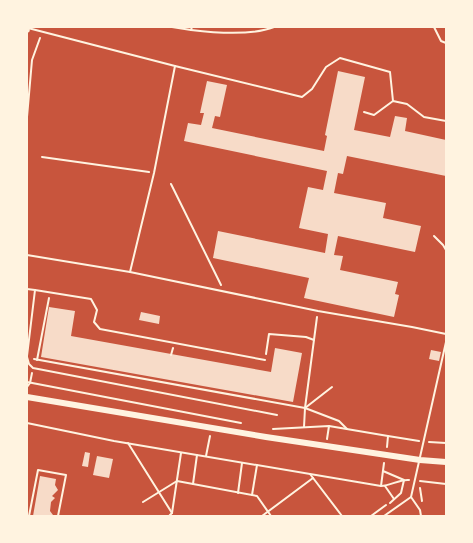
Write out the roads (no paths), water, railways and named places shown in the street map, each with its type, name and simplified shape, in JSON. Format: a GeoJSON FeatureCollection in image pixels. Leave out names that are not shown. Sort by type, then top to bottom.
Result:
{"type":"FeatureCollection","features":[{"type":"Feature","properties":{"kind":"main road"},"geometry":{"type":"LineString","coordinates":[[27,397],[326,446],[420,460],[446,462]]}},
{"type":"Feature","properties":{"kind":"lane"},"geometry":{"type":"LineString","coordinates":[[27,28],[302,97],[312,89],[326,67],[340,58],[390,72],[392,101]]}},
{"type":"Feature","properties":{"kind":"lane"},"geometry":{"type":"LineString","coordinates":[[130,272],[154,173],[175,66]]}},
{"type":"Feature","properties":{"kind":"lane"},"geometry":{"type":"LineString","coordinates":[[364,112],[374,114],[392,101],[407,104],[424,117],[446,121]]}},
{"type":"Feature","properties":{"kind":"lane"},"geometry":{"type":"LineString","coordinates":[[27,255],[130,272],[318,311],[446,334]]}},
{"type":"Feature","properties":{"kind":"lane"},"geometry":{"type":"LineString","coordinates":[[27,289],[91,299],[97,310],[94,322],[100,330],[265,360]]}},
{"type":"Feature","properties":{"kind":"lane"},"geometry":{"type":"LineString","coordinates":[[35,290],[27,356],[29,364],[33,368],[277,415]]}},
{"type":"Feature","properties":{"kind":"lane"},"geometry":{"type":"LineString","coordinates":[[421,516],[420,510],[411,497],[446,342]]}},
{"type":"Feature","properties":{"kind":"lane"},"geometry":{"type":"LineString","coordinates":[[384,516],[411,497]]}}]}
